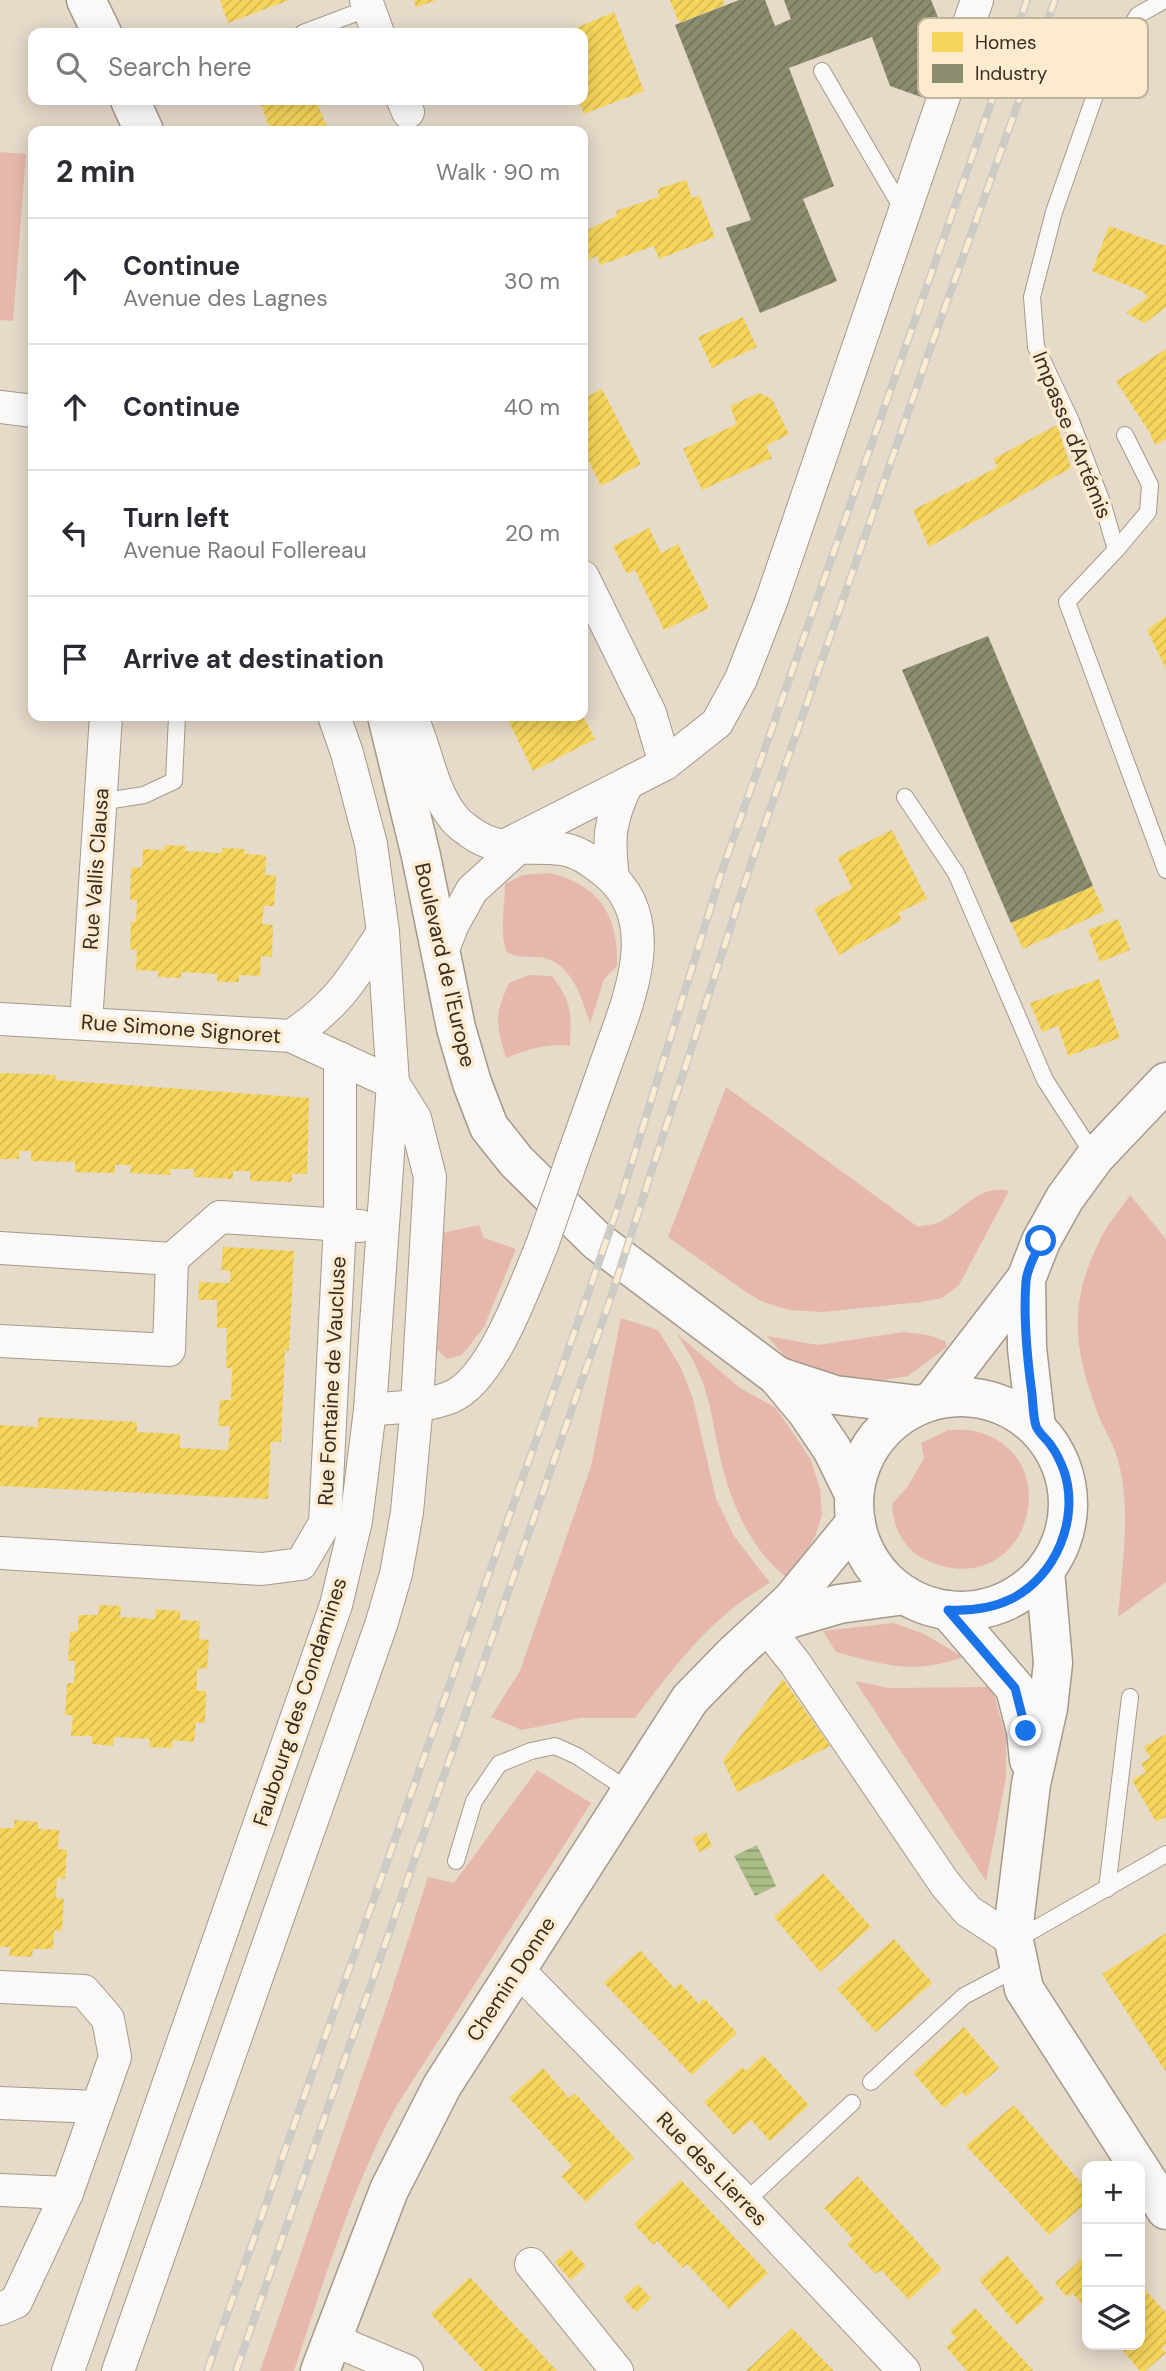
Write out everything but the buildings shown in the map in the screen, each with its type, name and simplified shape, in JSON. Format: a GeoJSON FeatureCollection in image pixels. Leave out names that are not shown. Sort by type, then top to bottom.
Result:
{"type":"FeatureCollection","features":[{"type":"Feature","properties":{"kind":"main road"},"geometry":{"type":"LineString","coordinates":[[86,0],[100,28]]}},
{"type":"Feature","properties":{"kind":"main road"},"geometry":{"type":"LineString","coordinates":[[132,105],[142,126]]}},
{"type":"Feature","properties":{"kind":"main road","name":"Boulevard de l'Europe"},"geometry":{"type":"LineString","coordinates":[[388,721],[421,856],[456,1028],[472,1083],[489,1127],[516,1161],[597,1241],[777,1376],[807,1412],[832,1449],[855,1508]]}},
{"type":"Feature","properties":{"kind":"main road"},"geometry":{"type":"LineString","coordinates":[[926,1403],[1026,1279],[1041,1241],[1065,1198],[1095,1157],[1166,1082]]}},
{"type":"Feature","properties":{"kind":"main road"},"geometry":{"type":"LineString","coordinates":[[1026,1279],[1027,1348],[1037,1427]]}},
{"type":"Feature","properties":{"kind":"main road","name":"Boulevard de l'Europe"},"geometry":{"type":"LineString","coordinates":[[777,1376],[835,1395],[926,1403]]}},
{"type":"Feature","properties":{"kind":"main road"},"geometry":{"type":"LineString","coordinates":[[955,1397],[978,1398],[999,1404],[1019,1413],[1037,1427],[1053,1448],[1064,1472],[1069,1497],[1067,1524],[1059,1549],[1045,1571],[1030,1587],[1012,1599],[992,1607],[970,1611],[926,1605],[905,1595],[887,1581],[862,1544],[855,1508],[864,1461],[882,1432],[899,1416],[926,1403],[955,1397]]}},
{"type":"Feature","properties":{"kind":"main road","name":"Chemin Donne"},"geometry":{"type":"LineString","coordinates":[[325,2355],[395,2178],[442,2086],[690,1699],[766,1626],[820,1569],[855,1508]]}},
{"type":"Feature","properties":{"kind":"main road"},"geometry":{"type":"LineString","coordinates":[[1045,1571],[1053,1663],[1048,1708],[1031,1784],[1015,1915],[1017,1954],[1024,1989],[1134,2161]]}},
{"type":"Feature","properties":{"kind":"main road","name":"Chemin Donne"},"geometry":{"type":"LineString","coordinates":[[766,1626],[839,1604],[905,1595]]}},
{"type":"Feature","properties":{"kind":"main road"},"geometry":{"type":"LineString","coordinates":[[948,1610],[1015,1688],[1026,1731],[1031,1784]]}},
{"type":"Feature","properties":{"kind":"main road"},"geometry":{"type":"LineString","coordinates":[[1145,2177],[1166,2210]]}},
{"type":"Feature","properties":{"kind":"street"},"geometry":{"type":"LineString","coordinates":[[971,18],[977,0]]}},
{"type":"Feature","properties":{"kind":"street"},"geometry":{"type":"LineString","coordinates":[[440,954],[472,890],[511,847],[665,764],[716,723],[741,679],[771,602],[944,98]]}},
{"type":"Feature","properties":{"kind":"street"},"geometry":{"type":"LineString","coordinates":[[0,407],[28,410]]}},
{"type":"Feature","properties":{"kind":"street"},"geometry":{"type":"LineString","coordinates":[[588,587],[650,713],[665,764]]}},
{"type":"Feature","properties":{"kind":"street","name":"Rue Vallis Clausa"},"geometry":{"type":"LineString","coordinates":[[86,1023],[106,721]]}},
{"type":"Feature","properties":{"kind":"street","name":"Faubourg des Condamines"},"geometry":{"type":"LineString","coordinates":[[68,2371],[336,1605],[356,1521],[370,1410],[393,1083],[383,932],[371,844],[336,721]]}},
{"type":"Feature","properties":{"kind":"street"},"geometry":{"type":"LineString","coordinates":[[370,1410],[453,1396],[482,1370],[498,1345],[542,1245],[631,993],[638,949],[636,920],[626,893],[613,878],[586,858],[566,849],[491,845],[455,820],[438,793],[413,721]]}},
{"type":"Feature","properties":{"kind":"street"},"geometry":{"type":"LineString","coordinates":[[613,878],[609,842],[617,806],[627,784]]}},
{"type":"Feature","properties":{"kind":"street"},"geometry":{"type":"LineString","coordinates":[[291,1036],[332,1004],[346,988],[383,932]]}},
{"type":"Feature","properties":{"kind":"street","name":"Rue Simone Signoret"},"geometry":{"type":"LineString","coordinates":[[0,1019],[291,1036],[393,1083]]}},
{"type":"Feature","properties":{"kind":"street","name":"Rue Fontaine de Vaucluse"},"geometry":{"type":"LineString","coordinates":[[0,1553],[262,1569],[301,1564],[325,1522],[340,1223],[340,1058]]}},
{"type":"Feature","properties":{"kind":"street"},"geometry":{"type":"LineString","coordinates":[[118,2371],[381,1625],[396,1574],[407,1512],[417,1404],[430,1177],[415,1118],[393,1083]]}},
{"type":"Feature","properties":{"kind":"street"},"geometry":{"type":"LineString","coordinates":[[0,1248],[172,1259],[220,1217],[340,1223],[382,1230],[396,1235],[410,1247],[425,1268]]}},
{"type":"Feature","properties":{"kind":"street"},"geometry":{"type":"LineString","coordinates":[[0,1341],[169,1350],[172,1259]]}},
{"type":"Feature","properties":{"kind":"street"},"geometry":{"type":"LineString","coordinates":[[766,1626],[795,1663],[945,1884],[968,1911],[1017,1954]]}},
{"type":"Feature","properties":{"kind":"street","name":"Rue des Lierres"},"geometry":{"type":"LineString","coordinates":[[518,1970],[745,2202],[904,2371]]}},
{"type":"Feature","properties":{"kind":"street"},"geometry":{"type":"LineString","coordinates":[[0,1987],[84,1991],[108,2019],[115,2057],[68,2193],[16,2302],[0,2309]]}},
{"type":"Feature","properties":{"kind":"street"},"geometry":{"type":"LineString","coordinates":[[0,2103],[97,2108]]}},
{"type":"Feature","properties":{"kind":"street"},"geometry":{"type":"LineString","coordinates":[[0,2190],[68,2193]]}},
{"type":"Feature","properties":{"kind":"street"},"geometry":{"type":"LineString","coordinates":[[531,2264],[617,2371]]}},
{"type":"Feature","properties":{"kind":"street"},"geometry":{"type":"LineString","coordinates":[[325,2355],[407,2371]]}},
{"type":"Feature","properties":{"kind":"lane","name":"Impasse d'Artémis"},"geometry":{"type":"LineString","coordinates":[[1136,18],[1165,0]]}},
{"type":"Feature","properties":{"kind":"lane"},"geometry":{"type":"LineString","coordinates":[[321,28],[371,14]]}},
{"type":"Feature","properties":{"kind":"lane"},"geometry":{"type":"LineString","coordinates":[[822,71],[905,212]]}},
{"type":"Feature","properties":{"kind":"lane","name":"Impasse d'Artémis"},"geometry":{"type":"LineString","coordinates":[[1094,98],[1054,212],[1032,297],[1036,347],[1071,421],[1103,505],[1116,550]]}},
{"type":"Feature","properties":{"kind":"lane"},"geometry":{"type":"LineString","coordinates":[[1125,435],[1150,485],[1148,512],[1067,602],[1166,870]]}},
{"type":"Feature","properties":{"kind":"lane"},"geometry":{"type":"LineString","coordinates":[[100,802],[144,795],[174,781],[177,721]]}},
{"type":"Feature","properties":{"kind":"lane"},"geometry":{"type":"LineString","coordinates":[[905,797],[956,873],[1045,1080],[1095,1157]]}},
{"type":"Feature","properties":{"kind":"lane"},"geometry":{"type":"LineString","coordinates":[[1107,1889],[1130,1698]]}},
{"type":"Feature","properties":{"kind":"lane"},"geometry":{"type":"LineString","coordinates":[[456,1861],[474,1801],[499,1764],[520,1755],[555,1746],[577,1756],[631,1792]]}},
{"type":"Feature","properties":{"kind":"lane"},"geometry":{"type":"LineString","coordinates":[[871,2082],[964,1996],[1017,1954],[1107,1889],[1166,1854]]}},
{"type":"Feature","properties":{"kind":"lane"},"geometry":{"type":"LineString","coordinates":[[745,2202],[852,2103]]}},
{"type":"Feature","properties":{"kind":"shaded area"},"geometry":{"type":"Polygon","coordinates":[[[0,152],[26,154],[13,321],[0,320],[0,152]]]}},
{"type":"Feature","properties":{"kind":"shaded area"},"geometry":{"type":"Polygon","coordinates":[[[549,873],[581,885],[593,894],[610,918],[614,932],[617,966],[604,979],[590,1024],[575,984],[562,967],[544,958],[512,954],[507,952],[505,945],[505,884],[522,875],[549,873]]]}},
{"type":"Feature","properties":{"kind":"shaded area"},"geometry":{"type":"Polygon","coordinates":[[[529,975],[552,976],[564,994],[570,1017],[570,1046],[553,1045],[506,1058],[498,1020],[501,1004],[509,983],[529,975]]]}},
{"type":"Feature","properties":{"kind":"shaded area"},"geometry":{"type":"Polygon","coordinates":[[[726,1087],[918,1227],[940,1222],[972,1199],[989,1191],[1009,1191],[959,1285],[942,1298],[921,1302],[823,1312],[789,1310],[763,1302],[746,1292],[668,1237],[726,1087]]]}},
{"type":"Feature","properties":{"kind":"shaded area"},"geometry":{"type":"Polygon","coordinates":[[[1130,1195],[1166,1239],[1166,1582],[1118,1617],[1125,1537],[1122,1476],[1084,1369],[1078,1308],[1088,1266],[1098,1244],[1130,1195]]]}},
{"type":"Feature","properties":{"kind":"shaded area"},"geometry":{"type":"Polygon","coordinates":[[[479,1225],[484,1238],[516,1249],[484,1327],[462,1355],[447,1359],[432,1345],[442,1233],[479,1225]]]}},
{"type":"Feature","properties":{"kind":"shaded area"},"geometry":{"type":"Polygon","coordinates":[[[621,1318],[658,1330],[681,1368],[693,1399],[716,1499],[734,1536],[770,1583],[729,1611],[695,1643],[635,1718],[581,1718],[522,1730],[491,1717],[520,1671],[591,1466],[621,1318]]]}},
{"type":"Feature","properties":{"kind":"shaded area"},"geometry":{"type":"Polygon","coordinates":[[[903,1332],[928,1335],[945,1341],[947,1347],[908,1376],[885,1380],[832,1376],[788,1360],[767,1336],[818,1345],[903,1332]]]}},
{"type":"Feature","properties":{"kind":"shaded area"},"geometry":{"type":"Polygon","coordinates":[[[677,1334],[740,1388],[776,1408],[811,1460],[820,1489],[822,1515],[815,1537],[796,1567],[786,1577],[762,1553],[744,1525],[725,1477],[702,1382],[694,1361],[677,1334]]]}},
{"type":"Feature","properties":{"kind":"shaded area"},"geometry":{"type":"Polygon","coordinates":[[[948,1430],[974,1431],[1004,1445],[1022,1467],[1029,1494],[1025,1521],[1012,1546],[990,1563],[961,1569],[926,1560],[911,1550],[897,1529],[892,1504],[908,1486],[924,1458],[921,1443],[948,1430]]]}},
{"type":"Feature","properties":{"kind":"shaded area"},"geometry":{"type":"Polygon","coordinates":[[[894,1623],[924,1634],[963,1657],[929,1666],[885,1664],[836,1652],[823,1631],[894,1623]]]}},
{"type":"Feature","properties":{"kind":"shaded area"},"geometry":{"type":"Polygon","coordinates":[[[855,1681],[889,1688],[992,1687],[1006,1738],[1006,1778],[986,1881],[855,1681]]]}},
{"type":"Feature","properties":{"kind":"shaded area"},"geometry":{"type":"Polygon","coordinates":[[[537,1770],[591,1803],[397,2105],[352,2202],[294,2371],[260,2371],[390,1996],[428,1877],[454,1883],[537,1770]]]}},
{"type":"Feature","properties":{"kind":"shaded area"},"geometry":{"type":"Polygon","coordinates":[[[757,1845],[776,1886],[755,1896],[734,1856],[757,1845]]]}},
{"type":"Feature","properties":{"kind":"railway"},"geometry":{"type":"LineString","coordinates":[[1021,18],[1027,0]]}},
{"type":"Feature","properties":{"kind":"railway"},"geometry":{"type":"LineString","coordinates":[[1049,18],[1055,0]]}},
{"type":"Feature","properties":{"kind":"railway"},"geometry":{"type":"LineString","coordinates":[[207,2371],[591,1285],[620,1201],[721,874],[993,98]]}},
{"type":"Feature","properties":{"kind":"railway"},"geometry":{"type":"LineString","coordinates":[[236,2371],[610,1300],[749,870],[1020,98]]}},
{"type":"Feature","properties":{"kind":"route"},"geometry":{"type":"LineString","coordinates":[[1026,1731],[1015,1688],[948,1610],[970,1611],[992,1607],[1012,1599],[1030,1587],[1045,1571],[1059,1549],[1067,1524],[1069,1497],[1064,1472],[1053,1448],[1037,1427],[1027,1348],[1026,1279],[1041,1241]]}}]}
